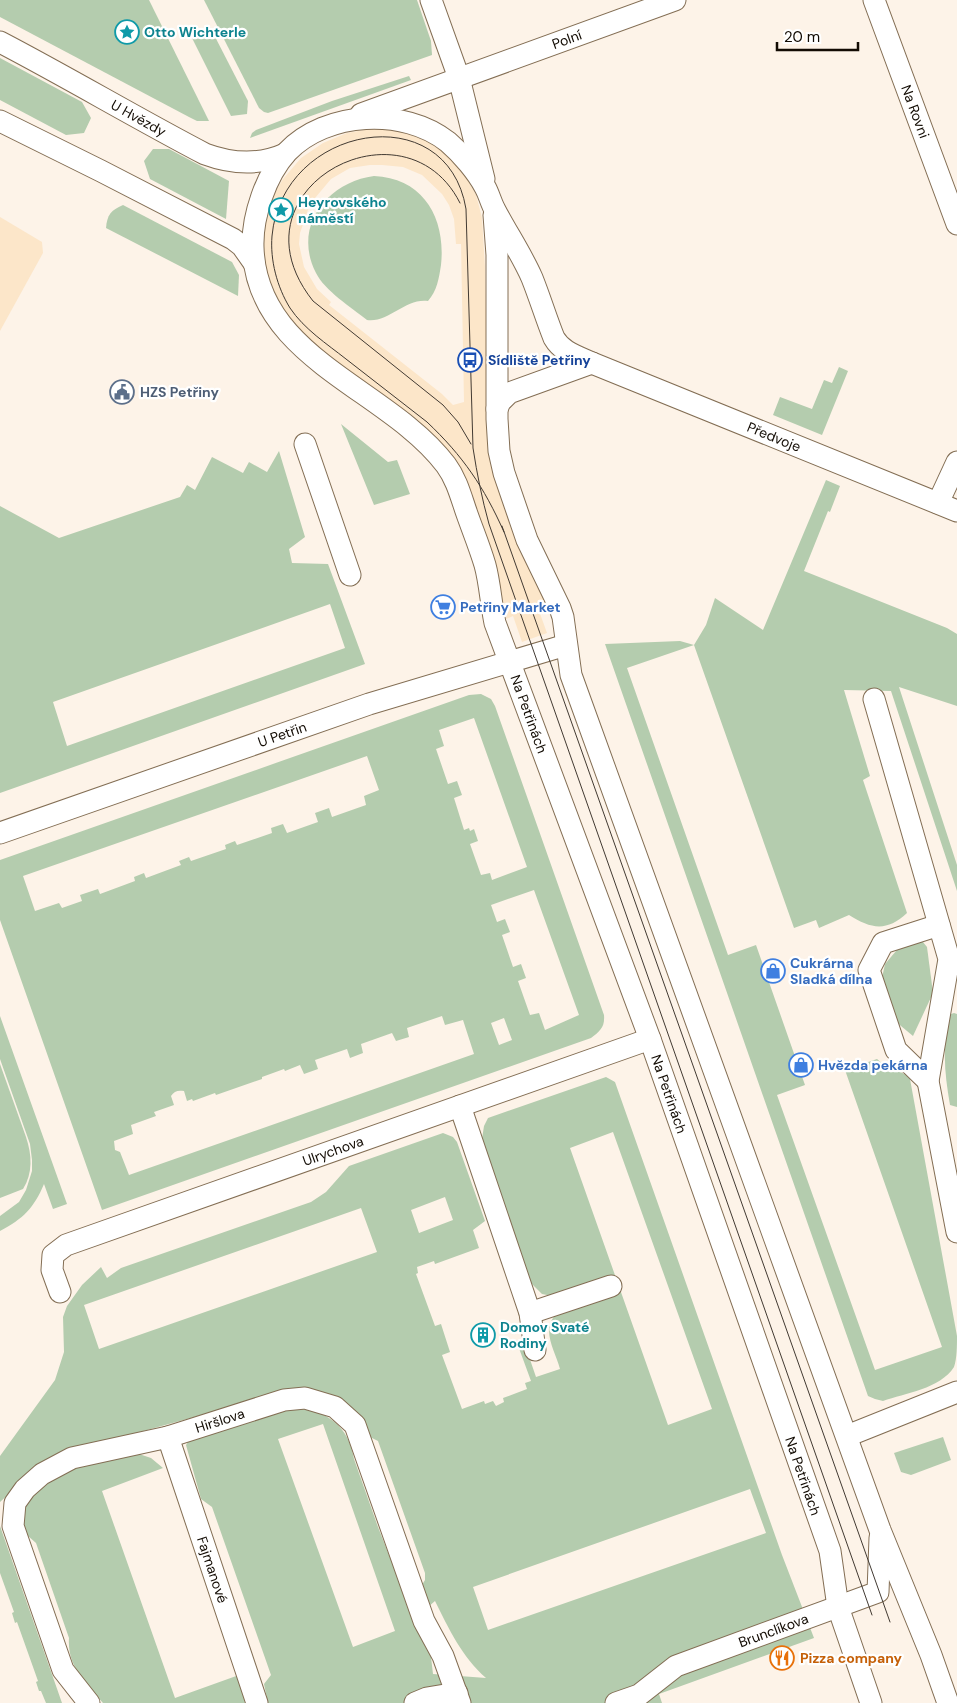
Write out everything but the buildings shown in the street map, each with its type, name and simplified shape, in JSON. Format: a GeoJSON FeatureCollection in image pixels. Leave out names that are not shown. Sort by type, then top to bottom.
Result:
{"type":"FeatureCollection","features":[{"type":"Feature","properties":{"kind":"street"},"geometry":{"type":"LineString","coordinates":[[431,0],[459,78],[490,198],[497,255],[497,409],[499,451],[504,473],[527,540],[560,608],[563,617],[571,675],[880,1530],[948,1703]]}},
{"type":"Feature","properties":{"kind":"street","name":"Polní"},"geometry":{"type":"LineString","coordinates":[[339,122],[676,0]]}},
{"type":"Feature","properties":{"kind":"street","name":"Na Rovni"},"geometry":{"type":"LineString","coordinates":[[874,0],[957,224]]}},
{"type":"Feature","properties":{"kind":"street","name":"U Hvězdy"},"geometry":{"type":"LineString","coordinates":[[0,42],[205,154],[228,161],[251,163],[271,160],[285,154]]}},
{"type":"Feature","properties":{"kind":"street"},"geometry":{"type":"LineString","coordinates":[[254,263],[253,238],[260,201],[285,154],[304,138],[339,122],[380,119],[395,120],[423,128],[448,142],[458,151],[490,198],[532,277],[558,346],[567,352],[592,362]]}},
{"type":"Feature","properties":{"kind":"street"},"geometry":{"type":"LineString","coordinates":[[0,121],[233,239],[242,246],[254,263]]}},
{"type":"Feature","properties":{"kind":"street","name":"Na Petřinách"},"geometry":{"type":"LineString","coordinates":[[254,263],[262,293],[269,308],[285,331],[313,356],[416,434],[446,466],[458,487],[485,565],[495,622],[650,1039],[830,1551],[838,1607],[871,1703]]}},
{"type":"Feature","properties":{"kind":"street"},"geometry":{"type":"LineString","coordinates":[[497,409],[500,402],[509,393],[592,362]]}},
{"type":"Feature","properties":{"kind":"street","name":"Předvoje"},"geometry":{"type":"LineString","coordinates":[[592,362],[948,507]]}},
{"type":"Feature","properties":{"kind":"street"},"geometry":{"type":"LineString","coordinates":[[305,444],[350,574]]}},
{"type":"Feature","properties":{"kind":"street"},"geometry":{"type":"LineString","coordinates":[[948,507],[957,462]]}},
{"type":"Feature","properties":{"kind":"street","name":"U Petřin"},"geometry":{"type":"LineString","coordinates":[[0,834],[369,704],[566,645]]}},
{"type":"Feature","properties":{"kind":"street"},"geometry":{"type":"LineString","coordinates":[[874,699],[949,959],[928,1081],[957,1232]]}},
{"type":"Feature","properties":{"kind":"street"},"geometry":{"type":"LineString","coordinates":[[928,1081],[896,1050],[869,970],[883,943],[939,924]]}},
{"type":"Feature","properties":{"kind":"street","name":"Ulrychova"},"geometry":{"type":"LineString","coordinates":[[60,1292],[52,1270],[53,1255],[66,1245],[650,1039]]}},
{"type":"Feature","properties":{"kind":"street"},"geometry":{"type":"LineString","coordinates":[[460,1106],[530,1314],[535,1350]]}},
{"type":"Feature","properties":{"kind":"street"},"geometry":{"type":"LineString","coordinates":[[530,1314],[611,1286]]}},
{"type":"Feature","properties":{"kind":"street"},"geometry":{"type":"LineString","coordinates":[[847,1436],[957,1392]]}},
{"type":"Feature","properties":{"kind":"street","name":"Hiršlova"},"geometry":{"type":"LineString","coordinates":[[88,1703],[63,1670],[13,1526],[15,1504],[26,1488],[42,1474],[72,1458],[168,1437],[284,1400],[305,1398],[335,1407],[354,1425],[424,1621],[443,1656],[459,1698]]}},
{"type":"Feature","properties":{"kind":"street","name":"Fajmanové"},"geometry":{"type":"LineString","coordinates":[[168,1437],[257,1703]]}},
{"type":"Feature","properties":{"kind":"street","name":"Brunclíkova"},"geometry":{"type":"LineString","coordinates":[[616,1703],[639,1695],[676,1666],[878,1592],[880,1530]]}},
{"type":"Feature","properties":{"kind":"street"},"geometry":{"type":"LineString","coordinates":[[415,1703],[427,1698],[459,1698]]}},
{"type":"Feature","properties":{"kind":"shaded area"},"geometry":{"type":"Polygon","coordinates":[[[375,128],[402,130],[436,144],[463,172],[476,195],[482,218],[485,267],[489,447],[495,479],[514,534],[547,604],[538,608],[547,633],[522,642],[513,616],[506,619],[489,548],[465,481],[287,320],[268,282],[262,245],[266,216],[276,191],[283,179],[301,158],[323,143],[347,133],[375,128]],[[382,165],[350,168],[331,179],[310,204],[300,233],[299,244],[304,267],[317,289],[331,302],[329,305],[442,394],[453,405],[464,402],[461,244],[456,244],[454,219],[449,205],[442,194],[422,175],[403,167],[382,165]]]}},
{"type":"Feature","properties":{"kind":"shaded area"},"geometry":{"type":"Polygon","coordinates":[[[0,217],[42,242],[43,253],[0,331],[0,217]]]}},
{"type":"Feature","properties":{"kind":"green space"},"geometry":{"type":"Polygon","coordinates":[[[0,0],[149,0],[209,121],[197,121],[0,17],[0,0]]]}},
{"type":"Feature","properties":{"kind":"green space"},"geometry":{"type":"Polygon","coordinates":[[[204,0],[417,0],[431,41],[432,55],[268,113],[259,108],[204,0]]]}},
{"type":"Feature","properties":{"kind":"green space"},"geometry":{"type":"Polygon","coordinates":[[[210,27],[248,101],[247,114],[231,116],[191,36],[210,27]]]}},
{"type":"Feature","properties":{"kind":"green space"},"geometry":{"type":"Polygon","coordinates":[[[0,58],[82,102],[91,118],[84,133],[66,135],[0,100],[0,58]]]}},
{"type":"Feature","properties":{"kind":"green space"},"geometry":{"type":"Polygon","coordinates":[[[409,76],[411,80],[250,138],[256,130],[332,101],[409,76]]]}},
{"type":"Feature","properties":{"kind":"green space"},"geometry":{"type":"Polygon","coordinates":[[[153,149],[169,149],[229,181],[226,219],[150,179],[144,161],[153,149]]]}},
{"type":"Feature","properties":{"kind":"green space"},"geometry":{"type":"Polygon","coordinates":[[[374,176],[406,184],[418,193],[428,204],[435,217],[440,232],[442,248],[436,289],[428,301],[412,303],[383,318],[367,320],[320,280],[310,256],[308,239],[311,224],[318,210],[329,197],[342,187],[357,180],[374,176]]]}},
{"type":"Feature","properties":{"kind":"green space"},"geometry":{"type":"Polygon","coordinates":[[[123,205],[232,262],[239,275],[238,296],[106,228],[110,214],[123,205]]]}},
{"type":"Feature","properties":{"kind":"green space"},"geometry":{"type":"Polygon","coordinates":[[[839,367],[848,371],[822,435],[773,415],[780,397],[812,409],[824,380],[832,383],[839,367]]]}},
{"type":"Feature","properties":{"kind":"green space"},"geometry":{"type":"Polygon","coordinates":[[[341,424],[388,462],[397,460],[410,494],[374,505],[341,424]]]}},
{"type":"Feature","properties":{"kind":"green space"},"geometry":{"type":"Polygon","coordinates":[[[279,451],[305,537],[289,549],[292,563],[328,564],[365,664],[0,793],[0,506],[59,538],[180,497],[187,485],[195,490],[212,457],[243,473],[249,462],[267,472],[279,451]],[[330,604],[53,702],[67,746],[345,648],[330,604]]]}},
{"type":"Feature","properties":{"kind":"green space"},"geometry":{"type":"Polygon","coordinates":[[[826,480],[840,486],[804,571],[947,628],[957,634],[957,706],[899,687],[957,865],[957,891],[891,691],[844,690],[870,776],[863,780],[907,913],[886,926],[872,926],[849,915],[819,928],[816,920],[794,928],[694,645],[706,625],[715,598],[763,630],[826,480]]]}},
{"type":"Feature","properties":{"kind":"green space"},"geometry":{"type":"Polygon","coordinates":[[[680,641],[694,645],[627,668],[728,955],[756,945],[805,1085],[777,1095],[875,1370],[942,1347],[845,1070],[877,1059],[884,1065],[885,1071],[896,1071],[910,1079],[957,1336],[957,1352],[954,1367],[940,1380],[921,1389],[883,1401],[868,1396],[605,644],[680,641]]]}},
{"type":"Feature","properties":{"kind":"green space"},"geometry":{"type":"Polygon","coordinates":[[[481,694],[491,699],[495,706],[604,1015],[604,1023],[601,1028],[591,1038],[102,1210],[0,920],[0,860],[469,695],[481,694]],[[474,718],[439,730],[444,746],[436,749],[448,784],[457,781],[462,795],[454,798],[464,830],[469,828],[470,831],[474,829],[478,841],[470,844],[481,875],[490,873],[492,880],[527,867],[474,718]],[[367,756],[23,876],[35,911],[59,903],[62,908],[82,901],[80,895],[98,889],[100,894],[135,881],[134,877],[144,873],[146,878],[181,865],[179,861],[189,857],[191,861],[226,849],[225,845],[235,841],[237,845],[272,833],[271,828],[283,824],[287,833],[318,822],[315,813],[329,808],[332,817],[366,805],[364,796],[379,790],[367,756]],[[534,890],[491,905],[497,922],[505,919],[510,932],[502,935],[513,967],[521,964],[526,978],[518,981],[530,1015],[539,1013],[545,1030],[579,1015],[534,890]],[[442,1016],[407,1028],[409,1037],[396,1041],[392,1033],[361,1044],[363,1053],[350,1058],[347,1049],[315,1060],[318,1069],[304,1074],[300,1065],[285,1071],[284,1069],[216,1095],[215,1093],[193,1101],[192,1099],[187,1101],[184,1091],[176,1091],[171,1096],[174,1105],[154,1112],[156,1116],[131,1125],[133,1134],[114,1141],[115,1150],[120,1152],[129,1175],[474,1054],[463,1020],[445,1025],[442,1016]],[[504,1018],[491,1023],[499,1045],[512,1040],[504,1018]]]}},
{"type":"Feature","properties":{"kind":"green space"},"geometry":{"type":"Polygon","coordinates":[[[918,936],[927,947],[933,993],[913,1036],[889,1016],[880,987],[885,964],[902,944],[918,936]]]}},
{"type":"Feature","properties":{"kind":"green space"},"geometry":{"type":"Polygon","coordinates":[[[951,1014],[957,1014],[957,1107],[950,1105],[945,1060],[948,1025],[951,1014]]]}},
{"type":"Feature","properties":{"kind":"green space"},"geometry":{"type":"Polygon","coordinates":[[[0,1016],[67,1204],[53,1209],[44,1184],[27,1212],[0,1231],[0,1216],[19,1202],[26,1190],[32,1171],[32,1160],[30,1144],[0,1059],[0,1016]]]}},
{"type":"Feature","properties":{"kind":"green space"},"geometry":{"type":"Polygon","coordinates":[[[0,1064],[26,1137],[31,1164],[29,1177],[23,1189],[0,1198],[0,1064]]]}},
{"type":"Feature","properties":{"kind":"green space"},"geometry":{"type":"Polygon","coordinates":[[[606,1077],[615,1082],[782,1555],[814,1638],[659,1694],[662,1703],[268,1703],[264,1684],[271,1675],[212,1507],[201,1499],[186,1445],[190,1439],[294,1408],[306,1409],[326,1416],[342,1429],[347,1437],[378,1527],[422,1640],[431,1657],[433,1674],[486,1678],[463,1652],[435,1601],[428,1607],[420,1588],[425,1580],[425,1573],[378,1441],[370,1437],[355,1413],[252,1401],[64,1453],[39,1467],[0,1502],[0,1456],[55,1380],[64,1352],[63,1317],[67,1306],[82,1285],[101,1267],[107,1278],[121,1268],[311,1202],[326,1192],[349,1166],[443,1133],[453,1137],[457,1142],[485,1221],[473,1230],[479,1248],[435,1264],[434,1261],[417,1267],[418,1273],[416,1274],[435,1326],[441,1324],[450,1352],[442,1355],[462,1409],[484,1401],[485,1404],[493,1401],[496,1406],[504,1402],[503,1398],[527,1389],[525,1383],[531,1381],[516,1340],[524,1342],[536,1377],[560,1369],[549,1333],[552,1320],[557,1313],[557,1297],[542,1294],[528,1280],[482,1139],[484,1126],[488,1118],[606,1077]],[[613,1132],[570,1148],[668,1425],[712,1409],[613,1132]],[[445,1197],[411,1210],[419,1233],[453,1220],[445,1197]],[[361,1208],[84,1305],[99,1349],[377,1252],[361,1208]],[[323,1424],[278,1439],[353,1647],[395,1631],[323,1424]],[[750,1489],[473,1587],[488,1630],[766,1533],[750,1489]]]}},
{"type":"Feature","properties":{"kind":"green space"},"geometry":{"type":"Polygon","coordinates":[[[943,1437],[951,1460],[911,1475],[901,1472],[894,1453],[943,1437]]]}},
{"type":"Feature","properties":{"kind":"green space"},"geometry":{"type":"Polygon","coordinates":[[[136,1453],[151,1458],[163,1468],[102,1491],[175,1698],[239,1675],[245,1703],[103,1703],[74,1666],[69,1648],[69,1638],[36,1543],[27,1535],[20,1516],[41,1483],[58,1470],[136,1453]]]}},
{"type":"Feature","properties":{"kind":"green space"},"geometry":{"type":"Polygon","coordinates":[[[0,1526],[62,1703],[46,1703],[41,1691],[39,1691],[36,1682],[38,1681],[17,1622],[15,1623],[12,1613],[14,1612],[0,1573],[0,1526]]]}},
{"type":"Feature","properties":{"kind":"tram line"},"geometry":{"type":"LineString","coordinates":[[504,532],[489,501],[480,486],[472,473],[440,435],[427,422],[309,329],[290,308],[281,291],[273,264],[272,236],[282,198],[304,169],[333,149],[366,138],[399,138],[429,150],[453,173],[466,209],[473,448],[478,477],[480,486],[489,524],[872,1615]]}},
{"type":"Feature","properties":{"kind":"tram line"},"geometry":{"type":"LineString","coordinates":[[460,203],[434,171],[401,156],[366,156],[332,169],[306,192],[291,223],[292,260],[313,301],[443,405],[458,422],[471,444]]}},
{"type":"Feature","properties":{"kind":"tram line"},"geometry":{"type":"LineString","coordinates":[[502,526],[890,1622]]}},
{"type":"Feature","properties":{"kind":"place","name":"Otto Wichterle"},"geometry":{"type":"Point","coordinates":[127,32]}},
{"type":"Feature","properties":{"kind":"place","name":"Heyrovského náměstí"},"geometry":{"type":"Point","coordinates":[281,210]}},
{"type":"Feature","properties":{"kind":"place","name":"Sídliště Petřiny"},"geometry":{"type":"Point","coordinates":[470,360]}},
{"type":"Feature","properties":{"kind":"place","name":"HZS Petřiny"},"geometry":{"type":"Point","coordinates":[122,392]}},
{"type":"Feature","properties":{"kind":"place","name":"Petřiny Market"},"geometry":{"type":"Point","coordinates":[443,607]}},
{"type":"Feature","properties":{"kind":"place","name":"Cukrárna Sladká dílna"},"geometry":{"type":"Point","coordinates":[773,971]}},
{"type":"Feature","properties":{"kind":"place","name":"Hvězda pekárna"},"geometry":{"type":"Point","coordinates":[801,1065]}},
{"type":"Feature","properties":{"kind":"place","name":"Domov Svaté Rodiny"},"geometry":{"type":"Point","coordinates":[483,1335]}},
{"type":"Feature","properties":{"kind":"place","name":"Pizza company"},"geometry":{"type":"Point","coordinates":[782,1658]}}]}
